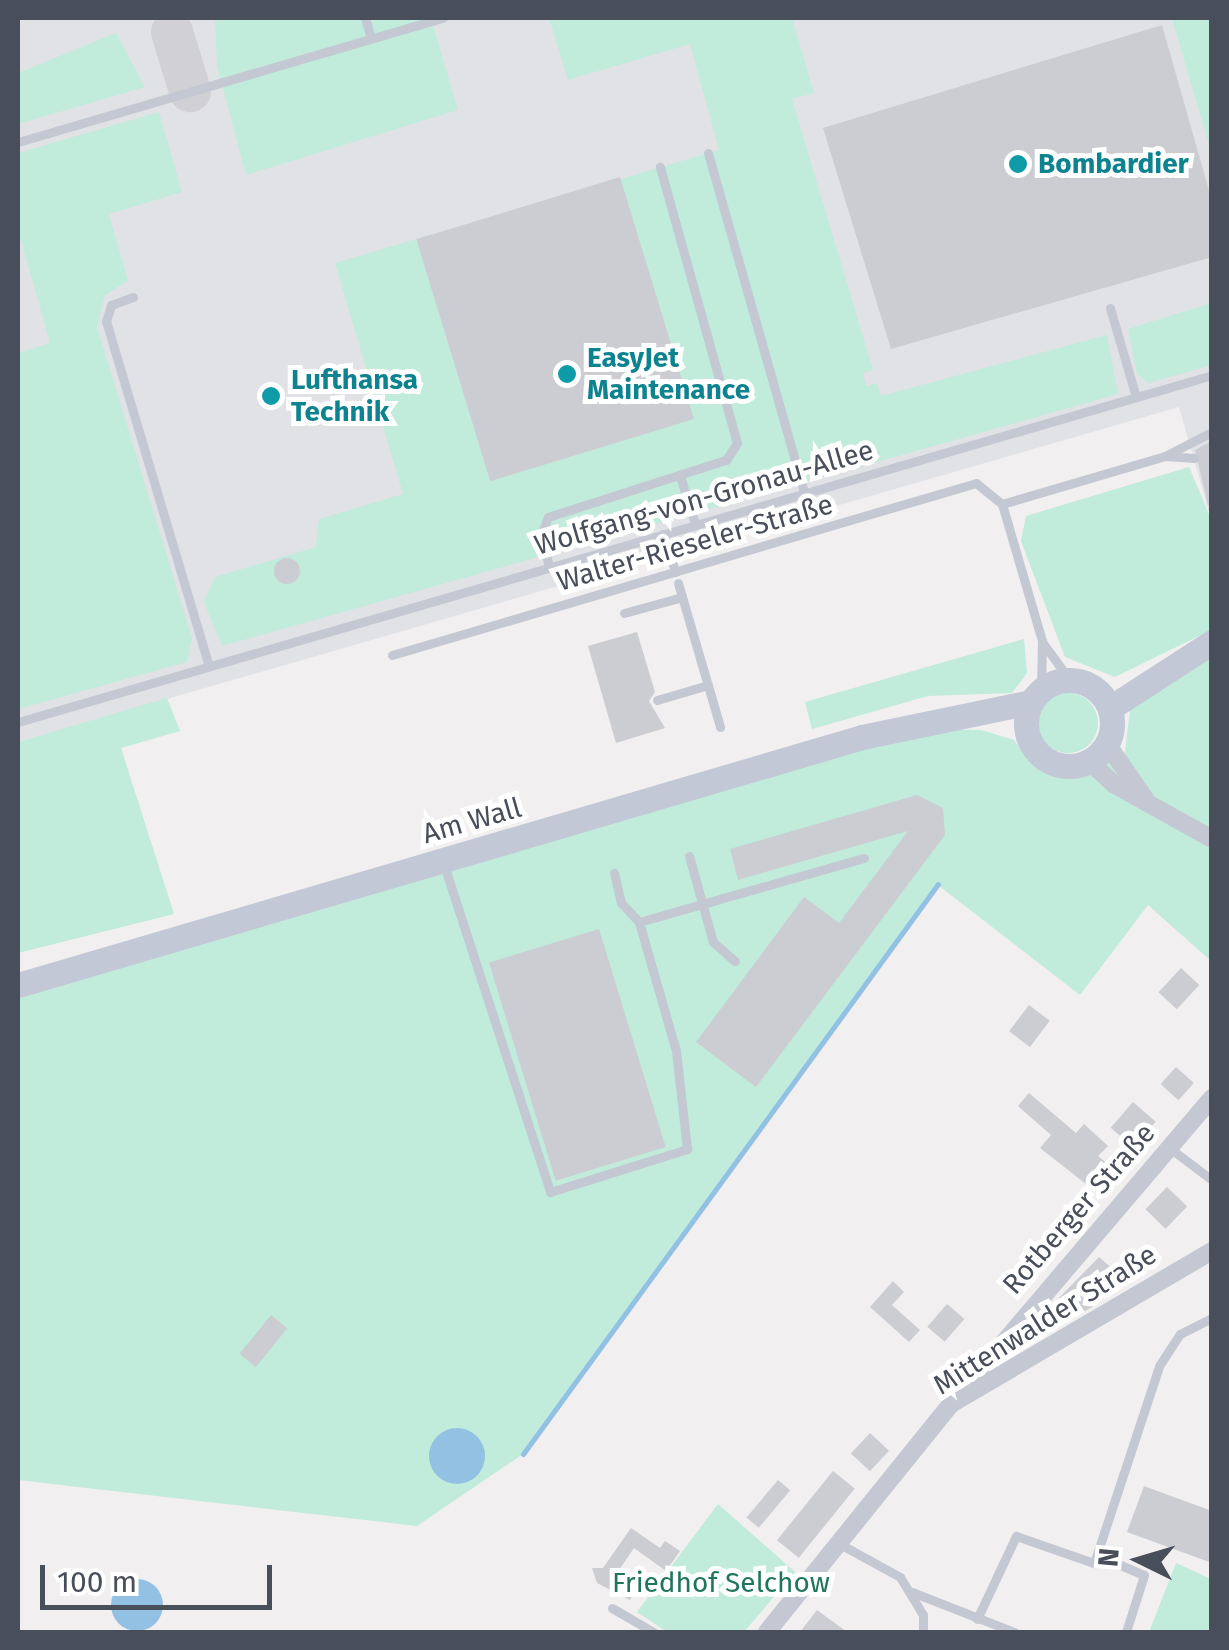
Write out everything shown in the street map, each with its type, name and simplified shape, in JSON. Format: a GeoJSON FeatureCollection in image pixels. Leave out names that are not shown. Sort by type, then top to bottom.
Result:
{"type":"FeatureCollection","features":[{"type":"Feature","properties":{"kind":"street"},"geometry":{"type":"LineString","coordinates":[[1104,700],[1212,642]]}},
{"type":"Feature","properties":{"kind":"street"},"geometry":{"type":"LineString","coordinates":[[1098,752],[1054,764],[1027,734],[1036,696],[1070,680],[1104,700]]}},
{"type":"Feature","properties":{"kind":"street","name":"Am Wall"},"geometry":{"type":"LineString","coordinates":[[18,985],[443,861],[1036,696]]}},
{"type":"Feature","properties":{"kind":"street"},"geometry":{"type":"LineString","coordinates":[[1098,752],[1104,700]]}},
{"type":"Feature","properties":{"kind":"street","name":"Am Wall"},"geometry":{"type":"LineString","coordinates":[[944,720],[1027,734]]}},
{"type":"Feature","properties":{"kind":"street"},"geometry":{"type":"LineString","coordinates":[[1098,752],[1150,805],[1212,839]]}},
{"type":"Feature","properties":{"kind":"street","name":"Rotberger Straße"},"geometry":{"type":"LineString","coordinates":[[952,1404],[1212,1098]]}},
{"type":"Feature","properties":{"kind":"street","name":"Mittenwalder Straße"},"geometry":{"type":"LineString","coordinates":[[767,1632],[952,1404],[1212,1251]]}},
{"type":"Feature","properties":{"kind":"lane"},"geometry":{"type":"LineString","coordinates":[[364,18],[371,38]]}},
{"type":"Feature","properties":{"kind":"lane"},"geometry":{"type":"LineString","coordinates":[[18,142],[443,18]]}},
{"type":"Feature","properties":{"kind":"lane"},"geometry":{"type":"LineString","coordinates":[[708,153],[804,493]]}},
{"type":"Feature","properties":{"kind":"lane"},"geometry":{"type":"LineString","coordinates":[[549,566],[541,536],[548,517],[726,460],[738,443],[660,167]]}},
{"type":"Feature","properties":{"kind":"lane"},"geometry":{"type":"LineString","coordinates":[[133,297],[111,305],[106,321],[209,666]]}},
{"type":"Feature","properties":{"kind":"lane"},"geometry":{"type":"LineString","coordinates":[[1110,308],[1136,397]]}},
{"type":"Feature","properties":{"kind":"lane","name":"Wolfgang-von-Gronau-Allee"},"geometry":{"type":"LineString","coordinates":[[18,722],[1212,375]]}},
{"type":"Feature","properties":{"kind":"lane"},"geometry":{"type":"LineString","coordinates":[[1070,680],[1042,642],[1002,504],[1165,456],[1212,432]]}},
{"type":"Feature","properties":{"kind":"lane"},"geometry":{"type":"LineString","coordinates":[[1165,456],[1194,458]]}},
{"type":"Feature","properties":{"kind":"lane"},"geometry":{"type":"LineString","coordinates":[[680,476],[694,524]]}},
{"type":"Feature","properties":{"kind":"lane","name":"Walter-Rieseler-Straße"},"geometry":{"type":"LineString","coordinates":[[392,655],[676,578],[976,483],[988,485],[1002,504]]}},
{"type":"Feature","properties":{"kind":"lane"},"geometry":{"type":"LineString","coordinates":[[663,534],[720,728]]}},
{"type":"Feature","properties":{"kind":"lane"},"geometry":{"type":"LineString","coordinates":[[624,614],[682,597]]}},
{"type":"Feature","properties":{"kind":"lane"},"geometry":{"type":"LineString","coordinates":[[1036,696],[1042,642]]}},
{"type":"Feature","properties":{"kind":"lane"},"geometry":{"type":"LineString","coordinates":[[657,700],[708,686]]}},
{"type":"Feature","properties":{"kind":"lane"},"geometry":{"type":"LineString","coordinates":[[690,856],[712,942],[735,961]]}},
{"type":"Feature","properties":{"kind":"lane"},"geometry":{"type":"LineString","coordinates":[[639,922],[864,858]]}},
{"type":"Feature","properties":{"kind":"lane"},"geometry":{"type":"LineString","coordinates":[[443,861],[550,1192],[687,1149],[676,1051],[639,922],[622,903],[614,874]]}},
{"type":"Feature","properties":{"kind":"lane"},"geometry":{"type":"LineString","coordinates":[[1168,1147],[1212,1180]]}},
{"type":"Feature","properties":{"kind":"lane"},"geometry":{"type":"LineString","coordinates":[[977,1619],[1016,1536],[1094,1563],[1159,1366],[1180,1334],[1212,1318]]}},
{"type":"Feature","properties":{"kind":"lane"},"geometry":{"type":"LineString","coordinates":[[838,1543],[912,1592],[1014,1632]]}},
{"type":"Feature","properties":{"kind":"lane"},"geometry":{"type":"LineString","coordinates":[[1096,1555],[1144,1575],[1126,1632]]}},
{"type":"Feature","properties":{"kind":"lane"},"geometry":{"type":"LineString","coordinates":[[912,1592],[923,1632]]}},
{"type":"Feature","properties":{"kind":"lane"},"geometry":{"type":"LineString","coordinates":[[612,1608],[653,1632]]}},
{"type":"Feature","properties":{"kind":"shaded area"},"geometry":{"type":"Polygon","coordinates":[[[18,18],[1211,18],[1211,519],[1179,407],[18,742],[18,18]]]}},
{"type":"Feature","properties":{"kind":"green space"},"geometry":{"type":"Polygon","coordinates":[[[215,18],[431,18],[458,110],[246,175],[217,66],[215,18]]]}},
{"type":"Feature","properties":{"kind":"green space"},"geometry":{"type":"Polygon","coordinates":[[[549,18],[792,18],[814,93],[792,99],[873,370],[863,373],[866,386],[877,383],[881,396],[1107,335],[1118,394],[222,646],[204,602],[215,577],[316,547],[319,519],[403,494],[335,263],[719,150],[690,44],[568,80],[549,18]]]}},
{"type":"Feature","properties":{"kind":"green space"},"geometry":{"type":"Polygon","coordinates":[[[1172,18],[1211,18],[1211,152],[1172,18]]]}},
{"type":"Feature","properties":{"kind":"green space"},"geometry":{"type":"Polygon","coordinates":[[[116,33],[145,87],[18,124],[18,73],[116,33]]]}},
{"type":"Feature","properties":{"kind":"green space"},"geometry":{"type":"Polygon","coordinates":[[[159,112],[182,192],[109,214],[128,281],[105,295],[97,327],[192,638],[187,662],[18,709],[18,353],[50,343],[18,230],[18,153],[159,112]]]}},
{"type":"Feature","properties":{"kind":"green space"},"geometry":{"type":"Polygon","coordinates":[[[1211,303],[1211,365],[1148,383],[1137,374],[1128,329],[1211,303]]]}},
{"type":"Feature","properties":{"kind":"green space"},"geometry":{"type":"Polygon","coordinates":[[[1189,467],[1211,519],[1211,630],[1115,677],[1065,657],[1021,541],[1026,516],[1189,467]]]}},
{"type":"Feature","properties":{"kind":"green space"},"geometry":{"type":"Polygon","coordinates":[[[1024,639],[1027,673],[1012,693],[928,696],[812,729],[805,702],[1024,639]]]}},
{"type":"Feature","properties":{"kind":"green space"},"geometry":{"type":"Polygon","coordinates":[[[1211,656],[1211,961],[1148,905],[1080,995],[938,885],[523,1454],[417,1526],[18,1480],[18,992],[931,729],[981,730],[1014,740],[1028,760],[1091,769],[1124,758],[1131,703],[1211,656]]]}},
{"type":"Feature","properties":{"kind":"green space"},"geometry":{"type":"Polygon","coordinates":[[[1068,693],[1089,702],[1098,723],[1089,744],[1068,753],[1047,744],[1038,723],[1047,702],[1068,693]]]}},
{"type":"Feature","properties":{"kind":"green space"},"geometry":{"type":"Polygon","coordinates":[[[167,698],[180,731],[121,748],[174,914],[18,953],[18,742],[167,698]]]}},
{"type":"Feature","properties":{"kind":"green space","name":"Friedhof Selchow"},"geometry":{"type":"Polygon","coordinates":[[[718,1504],[795,1572],[744,1632],[667,1632],[637,1612],[718,1504]]]}},
{"type":"Feature","properties":{"kind":"green space"},"geometry":{"type":"Polygon","coordinates":[[[1176,1563],[1211,1579],[1211,1632],[1149,1632],[1176,1563]]]}},
{"type":"Feature","properties":{"kind":"water"},"geometry":{"type":"Polygon","coordinates":[[[457,1428],[477,1436],[485,1456],[477,1476],[457,1484],[437,1476],[429,1456],[437,1436],[457,1428]]]}},
{"type":"Feature","properties":{"kind":"water"},"geometry":{"type":"Polygon","coordinates":[[[137,1579],[156,1586],[163,1605],[156,1624],[137,1631],[118,1624],[111,1605],[118,1586],[137,1579]]]}},
{"type":"Feature","properties":{"kind":"building","name":"Bombardier"},"geometry":{"type":"Polygon","coordinates":[[[1162,25],[1212,201],[1212,257],[891,349],[823,128],[1162,25]]]}},
{"type":"Feature","properties":{"kind":"building","name":"EasyJet Maintenance"},"geometry":{"type":"Polygon","coordinates":[[[620,177],[694,419],[490,481],[416,239],[620,177]]]}},
{"type":"Feature","properties":{"kind":"building"},"geometry":{"type":"Polygon","coordinates":[[[1212,441],[1212,505],[1208,505],[1195,450],[1212,441]]]}},
{"type":"Feature","properties":{"kind":"building"},"geometry":{"type":"Polygon","coordinates":[[[287,558],[296,562],[300,571],[296,580],[287,584],[278,580],[274,571],[278,562],[287,558]]]}},
{"type":"Feature","properties":{"kind":"building"},"geometry":{"type":"Polygon","coordinates":[[[637,632],[655,692],[649,701],[665,728],[616,743],[588,646],[637,632]]]}},
{"type":"Feature","properties":{"kind":"building"},"geometry":{"type":"Polygon","coordinates":[[[917,795],[943,808],[945,835],[756,1087],[696,1042],[804,897],[839,923],[908,831],[738,880],[730,849],[917,795]]]}},
{"type":"Feature","properties":{"kind":"building"},"geometry":{"type":"Polygon","coordinates":[[[599,929],[666,1147],[556,1181],[489,963],[599,929]]]}},
{"type":"Feature","properties":{"kind":"building"},"geometry":{"type":"Polygon","coordinates":[[[1181,968],[1199,985],[1177,1009],[1158,992],[1181,968]]]}},
{"type":"Feature","properties":{"kind":"building"},"geometry":{"type":"Polygon","coordinates":[[[1029,1005],[1050,1021],[1030,1047],[1009,1031],[1029,1005]]]}},
{"type":"Feature","properties":{"kind":"building"},"geometry":{"type":"Polygon","coordinates":[[[1176,1067],[1194,1083],[1178,1100],[1161,1084],[1176,1067]]]}},
{"type":"Feature","properties":{"kind":"building"},"geometry":{"type":"Polygon","coordinates":[[[1029,1093],[1076,1133],[1084,1124],[1108,1146],[1098,1156],[1119,1173],[1100,1195],[1040,1148],[1051,1135],[1018,1106],[1029,1093]]]}},
{"type":"Feature","properties":{"kind":"building"},"geometry":{"type":"Polygon","coordinates":[[[1133,1102],[1156,1122],[1133,1147],[1111,1128],[1133,1102]]]}},
{"type":"Feature","properties":{"kind":"building"},"geometry":{"type":"Polygon","coordinates":[[[1167,1187],[1187,1206],[1166,1229],[1145,1209],[1167,1187]]]}},
{"type":"Feature","properties":{"kind":"building"},"geometry":{"type":"Polygon","coordinates":[[[1099,1257],[1115,1271],[1092,1307],[1055,1329],[1049,1318],[1065,1310],[1055,1302],[1099,1257]]]}},
{"type":"Feature","properties":{"kind":"building"},"geometry":{"type":"Polygon","coordinates":[[[893,1281],[904,1292],[892,1305],[920,1330],[909,1342],[870,1307],[893,1281]]]}},
{"type":"Feature","properties":{"kind":"building"},"geometry":{"type":"Polygon","coordinates":[[[947,1304],[964,1319],[945,1342],[927,1327],[947,1304]]]}},
{"type":"Feature","properties":{"kind":"building"},"geometry":{"type":"Polygon","coordinates":[[[271,1315],[287,1328],[256,1367],[240,1354],[271,1315]]]}},
{"type":"Feature","properties":{"kind":"building"},"geometry":{"type":"Polygon","coordinates":[[[870,1433],[889,1451],[870,1471],[851,1453],[870,1433]]]}},
{"type":"Feature","properties":{"kind":"building"},"geometry":{"type":"Polygon","coordinates":[[[833,1471],[855,1489],[799,1558],[777,1540],[833,1471]]]}},
{"type":"Feature","properties":{"kind":"building"},"geometry":{"type":"Polygon","coordinates":[[[778,1480],[790,1490],[759,1528],[747,1518],[778,1480]]]}},
{"type":"Feature","properties":{"kind":"building"},"geometry":{"type":"Polygon","coordinates":[[[1144,1486],[1212,1511],[1212,1563],[1127,1532],[1144,1486]]]}},
{"type":"Feature","properties":{"kind":"building"},"geometry":{"type":"Polygon","coordinates":[[[631,1528],[660,1548],[665,1541],[680,1551],[666,1571],[634,1548],[619,1570],[640,1581],[630,1600],[597,1583],[592,1568],[603,1568],[631,1528]]]}},
{"type":"Feature","properties":{"kind":"building"},"geometry":{"type":"Polygon","coordinates":[[[817,1610],[847,1632],[800,1632],[817,1610]]]}},
{"type":"Feature","properties":{"kind":"waterway"},"geometry":{"type":"LineString","coordinates":[[523,1454],[938,884]]}},
{"type":"Feature","properties":{"kind":"taxiway"},"geometry":{"type":"LineString","coordinates":[[172,32],[190,91]]}},
{"type":"Feature","properties":{"kind":"place","name":"Bombardier"},"geometry":{"type":"Point","coordinates":[1018,164]}},
{"type":"Feature","properties":{"kind":"place","name":"EasyJet Maintenance"},"geometry":{"type":"Point","coordinates":[567,374]}},
{"type":"Feature","properties":{"kind":"place","name":"Lufthansa Technik"},"geometry":{"type":"Point","coordinates":[271,396]}}]}
